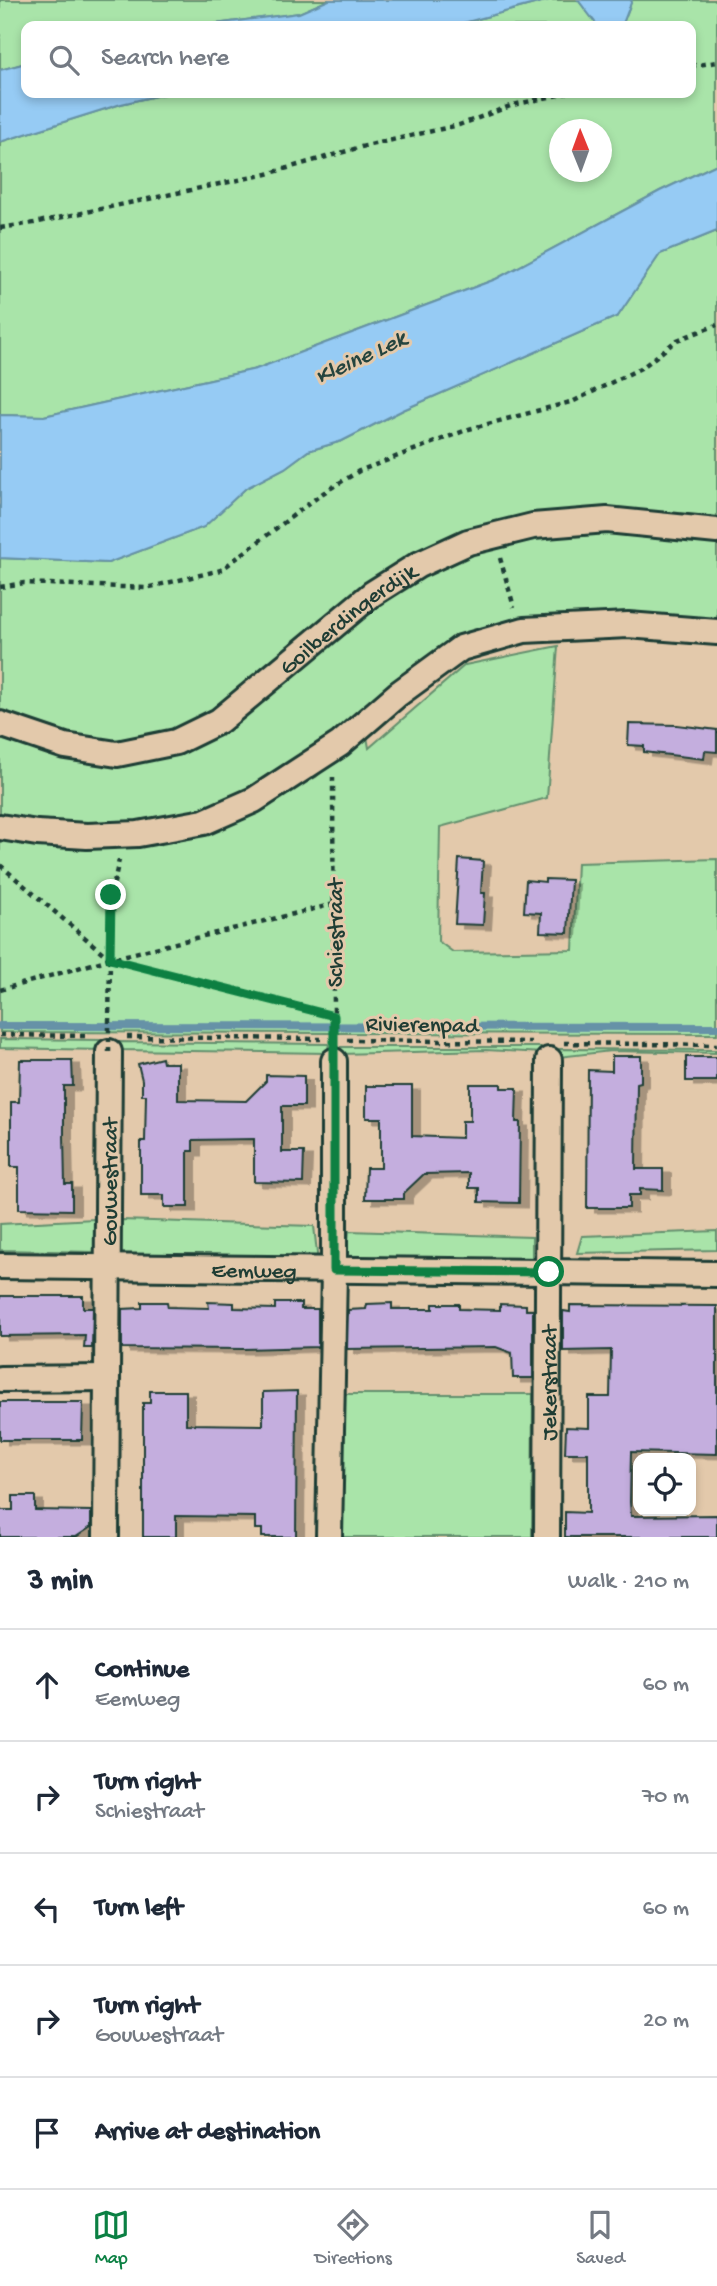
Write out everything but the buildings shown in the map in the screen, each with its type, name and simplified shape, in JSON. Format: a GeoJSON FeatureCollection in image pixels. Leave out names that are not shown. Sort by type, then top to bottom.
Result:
{"type":"FeatureCollection","features":[{"type":"Feature","properties":{"kind":"street","name":"Goilberdingerdijk"},"geometry":{"type":"LineString","coordinates":[[0,724],[65,746],[117,754],[176,742],[219,721],[372,594],[418,565],[468,542],[533,526],[607,520],[717,531]]}},
{"type":"Feature","properties":{"kind":"street"},"geometry":{"type":"LineString","coordinates":[[0,827],[37,833],[87,836],[138,834],[204,822],[254,800],[333,748],[398,694],[461,648],[524,630],[628,625],[717,632]]}},
{"type":"Feature","properties":{"kind":"street","name":"Gouwestraat"},"geometry":{"type":"LineString","coordinates":[[106,1537],[109,1044]]}},
{"type":"Feature","properties":{"kind":"street","name":"Jekerstraat"},"geometry":{"type":"LineString","coordinates":[[547,1537],[548,1048]]}},
{"type":"Feature","properties":{"kind":"street"},"geometry":{"type":"LineString","coordinates":[[329,1537],[334,1270],[334,1050]]}},
{"type":"Feature","properties":{"kind":"street","name":"Eemweg"},"geometry":{"type":"LineString","coordinates":[[0,1266],[717,1274]]}},
{"type":"Feature","properties":{"kind":"street"},"geometry":{"type":"LineString","coordinates":[[0,1379],[106,1378]]}},
{"type":"Feature","properties":{"kind":"path"},"geometry":{"type":"LineString","coordinates":[[696,65],[717,61]]}},
{"type":"Feature","properties":{"kind":"path"},"geometry":{"type":"LineString","coordinates":[[0,228],[267,174],[362,147],[458,125],[513,105],[544,98]]}},
{"type":"Feature","properties":{"kind":"path"},"geometry":{"type":"LineString","coordinates":[[0,587],[24,583],[146,588],[222,570],[323,493],[359,471],[469,429],[574,401],[643,367],[677,340],[717,324]]}},
{"type":"Feature","properties":{"kind":"path"},"geometry":{"type":"LineString","coordinates":[[504,574],[512,603]]}},
{"type":"Feature","properties":{"kind":"path","name":"Schiestraat"},"geometry":{"type":"LineString","coordinates":[[333,748],[334,1050]]}},
{"type":"Feature","properties":{"kind":"path"},"geometry":{"type":"LineString","coordinates":[[109,1044],[111,895],[117,863],[138,834]]}},
{"type":"Feature","properties":{"kind":"path"},"geometry":{"type":"LineString","coordinates":[[0,865],[110,959],[334,1016]]}},
{"type":"Feature","properties":{"kind":"path"},"geometry":{"type":"LineString","coordinates":[[0,990],[110,959],[334,904]]}},
{"type":"Feature","properties":{"kind":"path","name":"Rivierenpad"},"geometry":{"type":"LineString","coordinates":[[0,1035],[109,1044],[334,1050],[717,1045]]}},
{"type":"Feature","properties":{"kind":"green space"},"geometry":{"type":"Polygon","coordinates":[[[0,0],[329,0],[299,13],[238,21],[21,21],[21,64],[0,70],[0,0]]]}},
{"type":"Feature","properties":{"kind":"green space"},"geometry":{"type":"Polygon","coordinates":[[[549,0],[578,0],[594,21],[471,21],[549,0]]]}},
{"type":"Feature","properties":{"kind":"green space"},"geometry":{"type":"Polygon","coordinates":[[[632,0],[717,0],[717,164],[660,191],[496,279],[256,369],[44,416],[0,415],[0,142],[147,98],[696,98],[696,21],[624,21],[632,0]]]}},
{"type":"Feature","properties":{"kind":"green space"},"geometry":{"type":"Polygon","coordinates":[[[717,231],[717,521],[466,535],[217,712],[173,731],[116,741],[67,737],[0,716],[0,558],[108,563],[204,527],[246,488],[285,468],[308,451],[342,441],[403,410],[618,316],[660,254],[717,231]]]}},
{"type":"Feature","properties":{"kind":"green space"},"geometry":{"type":"Polygon","coordinates":[[[608,530],[717,543],[717,626],[482,632],[284,771],[220,805],[168,821],[107,828],[0,818],[0,734],[177,752],[378,602],[422,574],[472,551],[533,533],[608,530]]]}},
{"type":"Feature","properties":{"kind":"green space"},"geometry":{"type":"Polygon","coordinates":[[[558,646],[547,798],[440,827],[438,941],[453,952],[573,950],[577,863],[717,859],[717,1034],[0,1032],[0,831],[37,837],[268,801],[316,777],[366,731],[369,748],[465,665],[558,646]]]}},
{"type":"Feature","properties":{"kind":"green space"},"geometry":{"type":"Polygon","coordinates":[[[0,1039],[104,1040],[104,1050],[0,1048],[0,1039]]]}},
{"type":"Feature","properties":{"kind":"green space"},"geometry":{"type":"Polygon","coordinates":[[[115,1042],[329,1044],[327,1053],[117,1050],[115,1042]]]}},
{"type":"Feature","properties":{"kind":"green space"},"geometry":{"type":"Polygon","coordinates":[[[341,1047],[541,1047],[544,1053],[486,1050],[341,1054],[341,1047]]]}},
{"type":"Feature","properties":{"kind":"green space"},"geometry":{"type":"Polygon","coordinates":[[[558,1049],[717,1050],[717,1053],[611,1051],[559,1057],[558,1049]]]}},
{"type":"Feature","properties":{"kind":"green space"},"geometry":{"type":"Polygon","coordinates":[[[94,1219],[96,1252],[0,1250],[0,1224],[94,1219]]]}},
{"type":"Feature","properties":{"kind":"green space"},"geometry":{"type":"Polygon","coordinates":[[[121,1220],[314,1226],[318,1263],[117,1257],[121,1220]]]}},
{"type":"Feature","properties":{"kind":"green space"},"geometry":{"type":"Polygon","coordinates":[[[349,1231],[532,1237],[532,1263],[346,1262],[349,1231]]]}},
{"type":"Feature","properties":{"kind":"green space"},"geometry":{"type":"Polygon","coordinates":[[[717,1231],[717,1250],[577,1253],[582,1236],[717,1231]]]}},
{"type":"Feature","properties":{"kind":"green space"},"geometry":{"type":"Polygon","coordinates":[[[336,1394],[533,1394],[532,1537],[335,1537],[336,1394]]]}},
{"type":"Feature","properties":{"kind":"water"},"geometry":{"type":"Polygon","coordinates":[[[329,0],[549,0],[471,21],[238,21],[299,13],[329,0]]]}},
{"type":"Feature","properties":{"kind":"water"},"geometry":{"type":"Polygon","coordinates":[[[578,0],[632,0],[624,21],[594,21],[578,0]]]}},
{"type":"Feature","properties":{"kind":"water"},"geometry":{"type":"Polygon","coordinates":[[[21,64],[21,98],[147,98],[0,142],[0,70],[21,64]]]}},
{"type":"Feature","properties":{"kind":"water","name":"Kleine Lek"},"geometry":{"type":"Polygon","coordinates":[[[717,164],[717,231],[660,254],[618,316],[403,410],[342,441],[308,451],[285,468],[246,488],[204,527],[108,563],[0,558],[0,415],[44,416],[256,369],[496,279],[660,191],[717,164]]]}},
{"type":"Feature","properties":{"kind":"waterway"},"geometry":{"type":"LineString","coordinates":[[0,1026],[717,1027]]}},
{"type":"Feature","properties":{"kind":"route"},"geometry":{"type":"LineString","coordinates":[[111,895],[110,959],[334,1016],[334,1270],[549,1272]]}}]}
